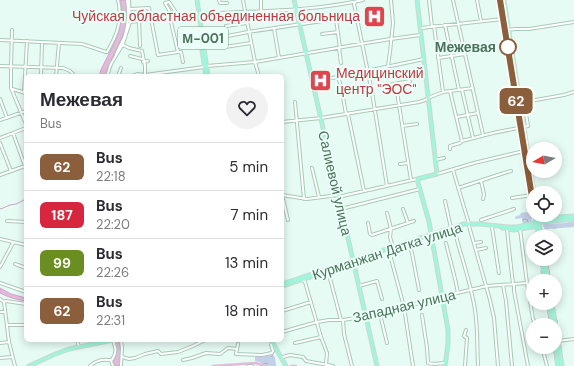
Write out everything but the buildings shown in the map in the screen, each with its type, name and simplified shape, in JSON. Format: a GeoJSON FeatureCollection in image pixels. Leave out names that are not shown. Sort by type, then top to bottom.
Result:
{"type":"FeatureCollection","features":[{"type":"Feature","properties":{"kind":"main road","name":"М-001"},"geometry":{"type":"LineString","coordinates":[[196,0],[207,74]]}},
{"type":"Feature","properties":{"kind":"main road","name":"Салиевой улица"},"geometry":{"type":"LineString","coordinates":[[294,0],[377,366]]}},
{"type":"Feature","properties":{"kind":"main road"},"geometry":{"type":"LineString","coordinates":[[418,0],[437,174],[417,179],[426,207],[448,322],[448,344],[445,365]]}},
{"type":"Feature","properties":{"kind":"main road"},"geometry":{"type":"LineString","coordinates":[[502,1],[526,151]]}},
{"type":"Feature","properties":{"kind":"main road"},"geometry":{"type":"LineString","coordinates":[[503,8],[503,18],[507,30]]}},
{"type":"Feature","properties":{"kind":"main road"},"geometry":{"type":"LineString","coordinates":[[511,56],[520,103],[522,127]]}},
{"type":"Feature","properties":{"kind":"main road"},"geometry":{"type":"LineString","coordinates":[[562,217],[574,216]]}},
{"type":"Feature","properties":{"kind":"main road"},"geometry":{"type":"LineString","coordinates":[[562,220],[574,219]]}},
{"type":"Feature","properties":{"kind":"main road"},"geometry":{"type":"LineString","coordinates":[[538,222],[538,230]]}},
{"type":"Feature","properties":{"kind":"main road"},"geometry":{"type":"LineString","coordinates":[[538,222],[539,230]]}},
{"type":"Feature","properties":{"kind":"main road","name":"Курманжан Датка улица"},"geometry":{"type":"LineString","coordinates":[[284,285],[303,280],[393,247],[469,225],[486,224],[517,227],[538,222]]}},
{"type":"Feature","properties":{"kind":"main road","name":"Курманжан Датка улица"},"geometry":{"type":"LineString","coordinates":[[469,225],[520,229],[533,227],[538,222]]}},
{"type":"Feature","properties":{"kind":"main road"},"geometry":{"type":"LineString","coordinates":[[526,228],[537,230]]}},
{"type":"Feature","properties":{"kind":"main road","name":"Курманжан Датка улица"},"geometry":{"type":"LineString","coordinates":[[284,284],[389,251],[432,235]]}},
{"type":"Feature","properties":{"kind":"main road"},"geometry":{"type":"LineString","coordinates":[[29,366],[61,352],[96,342]]}},
{"type":"Feature","properties":{"kind":"main road"},"geometry":{"type":"LineString","coordinates":[[272,342],[283,357],[286,365]]}},
{"type":"Feature","properties":{"kind":"main road"},"geometry":{"type":"LineString","coordinates":[[272,342],[286,365]]}},
{"type":"Feature","properties":{"kind":"main road"},"geometry":{"type":"LineString","coordinates":[[557,354],[558,366]]}},
{"type":"Feature","properties":{"kind":"main road"},"geometry":{"type":"LineString","coordinates":[[559,354],[562,366]]}},
{"type":"Feature","properties":{"kind":"street"},"geometry":{"type":"LineString","coordinates":[[0,40],[82,44],[107,52],[113,43],[119,28],[120,6],[118,0]]}},
{"type":"Feature","properties":{"kind":"street"},"geometry":{"type":"LineString","coordinates":[[108,74],[111,64],[123,44],[130,22],[128,0]]}},
{"type":"Feature","properties":{"kind":"street"},"geometry":{"type":"LineString","coordinates":[[116,56],[124,38],[127,25],[128,0]]}},
{"type":"Feature","properties":{"kind":"street"},"geometry":{"type":"LineString","coordinates":[[219,0],[220,2],[227,3]]}},
{"type":"Feature","properties":{"kind":"street"},"geometry":{"type":"LineString","coordinates":[[243,0],[248,32],[258,74]]}},
{"type":"Feature","properties":{"kind":"street"},"geometry":{"type":"LineString","coordinates":[[261,0],[261,12]]}},
{"type":"Feature","properties":{"kind":"street"},"geometry":{"type":"LineString","coordinates":[[127,25],[130,22],[198,14],[321,8],[363,0]]}},
{"type":"Feature","properties":{"kind":"street"},"geometry":{"type":"LineString","coordinates":[[388,67],[393,23],[391,0]]}},
{"type":"Feature","properties":{"kind":"street"},"geometry":{"type":"LineString","coordinates":[[429,0],[443,92]]}},
{"type":"Feature","properties":{"kind":"street"},"geometry":{"type":"LineString","coordinates":[[453,0],[483,135]]}},
{"type":"Feature","properties":{"kind":"street"},"geometry":{"type":"LineString","coordinates":[[477,0],[481,21]]}},
{"type":"Feature","properties":{"kind":"street"},"geometry":{"type":"LineString","coordinates":[[356,1],[354,4],[368,71],[387,186]]}},
{"type":"Feature","properties":{"kind":"street"},"geometry":{"type":"LineString","coordinates":[[173,17],[165,3],[170,2],[179,17]]}},
{"type":"Feature","properties":{"kind":"street"},"geometry":{"type":"LineString","coordinates":[[130,10],[149,8],[158,55],[181,52],[184,62]]}},
{"type":"Feature","properties":{"kind":"street"},"geometry":{"type":"LineString","coordinates":[[202,41],[356,14]]}},
{"type":"Feature","properties":{"kind":"street"},"geometry":{"type":"LineString","coordinates":[[170,18],[178,52]]}},
{"type":"Feature","properties":{"kind":"street"},"geometry":{"type":"LineString","coordinates":[[336,18],[342,63]]}},
{"type":"Feature","properties":{"kind":"street"},"geometry":{"type":"LineString","coordinates":[[421,28],[503,18]]}},
{"type":"Feature","properties":{"kind":"street"},"geometry":{"type":"LineString","coordinates":[[139,21],[140,46]]}},
{"type":"Feature","properties":{"kind":"street"},"geometry":{"type":"LineString","coordinates":[[507,30],[529,29],[574,22]]}},
{"type":"Feature","properties":{"kind":"street"},"geometry":{"type":"LineString","coordinates":[[226,26],[247,23]]}},
{"type":"Feature","properties":{"kind":"street"},"geometry":{"type":"LineString","coordinates":[[445,25],[459,90]]}},
{"type":"Feature","properties":{"kind":"street"},"geometry":{"type":"LineString","coordinates":[[274,28],[279,58]]}},
{"type":"Feature","properties":{"kind":"street"},"geometry":{"type":"LineString","coordinates":[[12,30],[11,83],[24,118]]}},
{"type":"Feature","properties":{"kind":"street"},"geometry":{"type":"LineString","coordinates":[[322,34],[338,32]]}},
{"type":"Feature","properties":{"kind":"street"},"geometry":{"type":"LineString","coordinates":[[153,74],[255,62],[422,35]]}},
{"type":"Feature","properties":{"kind":"street"},"geometry":{"type":"LineString","coordinates":[[26,74],[27,41]]}},
{"type":"Feature","properties":{"kind":"street"},"geometry":{"type":"LineString","coordinates":[[41,74],[42,42]]}},
{"type":"Feature","properties":{"kind":"street"},"geometry":{"type":"LineString","coordinates":[[56,74],[59,43]]}},
{"type":"Feature","properties":{"kind":"street"},"geometry":{"type":"LineString","coordinates":[[225,47],[251,43]]}},
{"type":"Feature","properties":{"kind":"street"},"geometry":{"type":"LineString","coordinates":[[123,44],[128,48],[142,51],[145,74]]}},
{"type":"Feature","properties":{"kind":"street"},"geometry":{"type":"LineString","coordinates":[[438,58],[465,54]]}},
{"type":"Feature","properties":{"kind":"street"},"geometry":{"type":"LineString","coordinates":[[130,56],[148,61]]}},
{"type":"Feature","properties":{"kind":"street"},"geometry":{"type":"LineString","coordinates":[[313,81],[424,59]]}},
{"type":"Feature","properties":{"kind":"street"},"geometry":{"type":"LineString","coordinates":[[0,66],[63,68],[73,74]]}},
{"type":"Feature","properties":{"kind":"street"},"geometry":{"type":"LineString","coordinates":[[119,74],[121,68]]}},
{"type":"Feature","properties":{"kind":"street"},"geometry":{"type":"LineString","coordinates":[[338,77],[364,191]]}},
{"type":"Feature","properties":{"kind":"street"},"geometry":{"type":"LineString","coordinates":[[389,84],[410,81]]}},
{"type":"Feature","properties":{"kind":"street"},"geometry":{"type":"LineString","coordinates":[[396,84],[411,180]]}},
{"type":"Feature","properties":{"kind":"street"},"geometry":{"type":"LineString","coordinates":[[284,122],[320,118],[422,102],[443,92],[472,88]]}},
{"type":"Feature","properties":{"kind":"street"},"geometry":{"type":"LineString","coordinates":[[12,89],[24,93]]}},
{"type":"Feature","properties":{"kind":"street"},"geometry":{"type":"LineString","coordinates":[[462,90],[473,138]]}},
{"type":"Feature","properties":{"kind":"street"},"geometry":{"type":"LineString","coordinates":[[450,91],[462,141]]}},
{"type":"Feature","properties":{"kind":"street"},"geometry":{"type":"LineString","coordinates":[[343,94],[358,92]]}},
{"type":"Feature","properties":{"kind":"street"},"geometry":{"type":"LineString","coordinates":[[520,103],[574,92]]}},
{"type":"Feature","properties":{"kind":"street"},"geometry":{"type":"LineString","coordinates":[[0,99],[7,118]]}},
{"type":"Feature","properties":{"kind":"street"},"geometry":{"type":"LineString","coordinates":[[295,102],[304,199]]}},
{"type":"Feature","properties":{"kind":"street"},"geometry":{"type":"LineString","coordinates":[[450,149],[450,146],[462,141],[528,126],[524,102]]}},
{"type":"Feature","properties":{"kind":"street"},"geometry":{"type":"LineString","coordinates":[[0,120],[22,113]]}},
{"type":"Feature","properties":{"kind":"street"},"geometry":{"type":"LineString","coordinates":[[457,117],[478,113]]}},
{"type":"Feature","properties":{"kind":"street"},"geometry":{"type":"LineString","coordinates":[[402,126],[417,124]]}},
{"type":"Feature","properties":{"kind":"street"},"geometry":{"type":"LineString","coordinates":[[0,138],[24,129]]}},
{"type":"Feature","properties":{"kind":"street"},"geometry":{"type":"LineString","coordinates":[[13,133],[24,163]]}},
{"type":"Feature","properties":{"kind":"street"},"geometry":{"type":"LineString","coordinates":[[0,143],[11,171]]}},
{"type":"Feature","properties":{"kind":"street"},"geometry":{"type":"LineString","coordinates":[[437,174],[526,151]]}},
{"type":"Feature","properties":{"kind":"street"},"geometry":{"type":"LineString","coordinates":[[435,160],[444,158]]}},
{"type":"Feature","properties":{"kind":"street"},"geometry":{"type":"LineString","coordinates":[[400,164],[408,163]]}},
{"type":"Feature","properties":{"kind":"street"},"geometry":{"type":"LineString","coordinates":[[0,175],[24,166]]}},
{"type":"Feature","properties":{"kind":"street"},"geometry":{"type":"LineString","coordinates":[[312,168],[319,197]]}},
{"type":"Feature","properties":{"kind":"street"},"geometry":{"type":"LineString","coordinates":[[453,170],[487,286],[494,318],[498,366]]}},
{"type":"Feature","properties":{"kind":"street"},"geometry":{"type":"LineString","coordinates":[[458,188],[511,172]]}},
{"type":"Feature","properties":{"kind":"street"},"geometry":{"type":"LineString","coordinates":[[284,195],[304,199],[338,196],[417,179]]}},
{"type":"Feature","properties":{"kind":"street"},"geometry":{"type":"LineString","coordinates":[[481,181],[484,194],[482,199]]}},
{"type":"Feature","properties":{"kind":"street"},"geometry":{"type":"LineString","coordinates":[[341,209],[420,189]]}},
{"type":"Feature","properties":{"kind":"street"},"geometry":{"type":"LineString","coordinates":[[512,198],[526,195]]}},
{"type":"Feature","properties":{"kind":"street"},"geometry":{"type":"LineString","coordinates":[[445,201],[471,290],[477,324],[478,366]]}},
{"type":"Feature","properties":{"kind":"street"},"geometry":{"type":"LineString","coordinates":[[284,203],[288,220]]}},
{"type":"Feature","properties":{"kind":"street"},"geometry":{"type":"LineString","coordinates":[[404,209],[408,224]]}},
{"type":"Feature","properties":{"kind":"street","name":"Курманжан Датка улица"},"geometry":{"type":"LineString","coordinates":[[481,220],[514,209]]}},
{"type":"Feature","properties":{"kind":"street"},"geometry":{"type":"LineString","coordinates":[[387,213],[393,247]]}},
{"type":"Feature","properties":{"kind":"street"},"geometry":{"type":"LineString","coordinates":[[7,221],[24,222]]}},
{"type":"Feature","properties":{"kind":"street"},"geometry":{"type":"LineString","coordinates":[[368,224],[370,235],[414,221]]}},
{"type":"Feature","properties":{"kind":"street"},"geometry":{"type":"LineString","coordinates":[[492,227],[499,273]]}},
{"type":"Feature","properties":{"kind":"street"},"geometry":{"type":"LineString","coordinates":[[508,229],[514,291],[528,366]]}},
{"type":"Feature","properties":{"kind":"street"},"geometry":{"type":"LineString","coordinates":[[520,229],[526,275]]}},
{"type":"Feature","properties":{"kind":"street"},"geometry":{"type":"LineString","coordinates":[[0,239],[24,245]]}},
{"type":"Feature","properties":{"kind":"street"},"geometry":{"type":"LineString","coordinates":[[474,243],[481,242]]}},
{"type":"Feature","properties":{"kind":"street"},"geometry":{"type":"LineString","coordinates":[[0,267],[13,243]]}},
{"type":"Feature","properties":{"kind":"street"},"geometry":{"type":"LineString","coordinates":[[409,244],[419,290]]}},
{"type":"Feature","properties":{"kind":"street"},"geometry":{"type":"LineString","coordinates":[[446,244],[458,293]]}},
{"type":"Feature","properties":{"kind":"street"},"geometry":{"type":"LineString","coordinates":[[476,250],[486,248]]}},
{"type":"Feature","properties":{"kind":"street"},"geometry":{"type":"LineString","coordinates":[[389,251],[404,307],[413,366]]}},
{"type":"Feature","properties":{"kind":"street"},"geometry":{"type":"LineString","coordinates":[[15,264],[24,267]]}},
{"type":"Feature","properties":{"kind":"street"},"geometry":{"type":"LineString","coordinates":[[328,271],[342,320],[352,366]]}},
{"type":"Feature","properties":{"kind":"street"},"geometry":{"type":"LineString","coordinates":[[303,280],[305,282],[327,353],[326,365]]}},
{"type":"Feature","properties":{"kind":"street"},"geometry":{"type":"LineString","coordinates":[[359,286],[377,281],[382,298]]}},
{"type":"Feature","properties":{"kind":"street"},"geometry":{"type":"LineString","coordinates":[[0,283],[24,291]]}},
{"type":"Feature","properties":{"kind":"street","name":"Западная улица"},"geometry":{"type":"LineString","coordinates":[[284,331],[317,322],[366,317],[380,314],[442,296],[487,286],[526,283]]}},
{"type":"Feature","properties":{"kind":"street"},"geometry":{"type":"LineString","coordinates":[[503,285],[506,301],[512,366]]}},
{"type":"Feature","properties":{"kind":"street"},"geometry":{"type":"LineString","coordinates":[[0,299],[4,302],[24,304]]}},
{"type":"Feature","properties":{"kind":"street"},"geometry":{"type":"LineString","coordinates":[[4,302],[9,342],[14,366]]}},
{"type":"Feature","properties":{"kind":"street"},"geometry":{"type":"LineString","coordinates":[[284,310],[311,302]]}},
{"type":"Feature","properties":{"kind":"street"},"geometry":{"type":"LineString","coordinates":[[0,312],[5,312]]}},
{"type":"Feature","properties":{"kind":"street"},"geometry":{"type":"LineString","coordinates":[[380,314],[387,343]]}},
{"type":"Feature","properties":{"kind":"street"},"geometry":{"type":"LineString","coordinates":[[422,315],[428,363],[439,363],[445,365]]}},
{"type":"Feature","properties":{"kind":"street"},"geometry":{"type":"LineString","coordinates":[[7,325],[24,325]]}},
{"type":"Feature","properties":{"kind":"street"},"geometry":{"type":"LineString","coordinates":[[465,366],[467,338],[464,336],[466,330]]}},
{"type":"Feature","properties":{"kind":"street"},"geometry":{"type":"LineString","coordinates":[[295,343],[321,337]]}},
{"type":"Feature","properties":{"kind":"street"},"geometry":{"type":"LineString","coordinates":[[562,341],[574,339]]}},
{"type":"Feature","properties":{"kind":"street"},"geometry":{"type":"LineString","coordinates":[[0,343],[9,342]]}},
{"type":"Feature","properties":{"kind":"street"},"geometry":{"type":"LineString","coordinates":[[78,342],[79,347]]}},
{"type":"Feature","properties":{"kind":"street"},"geometry":{"type":"LineString","coordinates":[[112,366],[111,361],[115,356],[116,351],[114,342]]}},
{"type":"Feature","properties":{"kind":"street"},"geometry":{"type":"LineString","coordinates":[[120,342],[122,348],[121,366]]}},
{"type":"Feature","properties":{"kind":"street"},"geometry":{"type":"LineString","coordinates":[[122,357],[129,359],[158,352],[161,354],[178,352],[199,342]]}},
{"type":"Feature","properties":{"kind":"street"},"geometry":{"type":"LineString","coordinates":[[238,344],[236,354],[262,355],[271,354],[273,351],[272,342]]}},
{"type":"Feature","properties":{"kind":"street"},"geometry":{"type":"LineString","coordinates":[[183,360],[206,353],[220,354],[228,348],[237,349]]}},
{"type":"Feature","properties":{"kind":"street"},"geometry":{"type":"LineString","coordinates":[[544,354],[547,366]]}},
{"type":"Feature","properties":{"kind":"street"},"geometry":{"type":"LineString","coordinates":[[283,357],[290,355],[303,357],[306,361],[333,366]]}},
{"type":"Feature","properties":{"kind":"street"},"geometry":{"type":"LineString","coordinates":[[0,358],[12,357]]}},
{"type":"Feature","properties":{"kind":"street"},"geometry":{"type":"LineString","coordinates":[[90,366],[95,362],[104,359],[112,360]]}},
{"type":"Feature","properties":{"kind":"green space"},"geometry":{"type":"Polygon","coordinates":[[[526,212],[526,222],[530,223],[523,225],[522,218],[516,219],[515,217],[526,212]]]}},
{"type":"Feature","properties":{"kind":"green space"},"geometry":{"type":"Polygon","coordinates":[[[574,221],[574,227],[545,229],[543,226],[544,224],[574,221]]]}},
{"type":"Feature","properties":{"kind":"green space"},"geometry":{"type":"Polygon","coordinates":[[[272,355],[275,357],[276,366],[270,366],[255,361],[255,356],[272,355]]]}},
{"type":"Feature","properties":{"kind":"shaded area"},"geometry":{"type":"Polygon","coordinates":[[[120,0],[126,0],[127,21],[125,30],[106,74],[100,74],[120,28],[120,0]]]}},
{"type":"Feature","properties":{"kind":"shaded area"},"geometry":{"type":"Polygon","coordinates":[[[0,288],[11,294],[24,297],[24,301],[19,300],[0,293],[0,288]]]}},
{"type":"Feature","properties":{"kind":"shaded area"},"geometry":{"type":"Polygon","coordinates":[[[114,342],[119,342],[121,355],[120,366],[115,366],[112,362],[116,354],[114,342]]]}},
{"type":"Feature","properties":{"kind":"waterway"},"geometry":{"type":"LineString","coordinates":[[0,209],[24,200]]}},
{"type":"Feature","properties":{"kind":"waterway"},"geometry":{"type":"LineString","coordinates":[[548,266],[550,274]]}},
{"type":"Feature","properties":{"kind":"waterway"},"geometry":{"type":"LineString","coordinates":[[548,310],[549,318]]}},
{"type":"Feature","properties":{"kind":"waterway"},"geometry":{"type":"LineString","coordinates":[[554,354],[556,365]]}},
{"type":"Feature","properties":{"kind":"waterway"},"geometry":{"type":"LineString","coordinates":[[213,366],[255,363],[266,366]]}},
{"type":"Feature","properties":{"kind":"waterway"},"geometry":{"type":"LineString","coordinates":[[291,366],[296,366]]}},
{"type":"Feature","properties":{"kind":"bus line","name":"62"},"geometry":{"type":"LineString","coordinates":[[500,0],[530,186]]}},
{"type":"Feature","properties":{"kind":"place","name":"Чуйская областная объединенная больница"},"geometry":{"type":"Point","coordinates":[375,16]}},
{"type":"Feature","properties":{"kind":"place","name":"Межевая"},"geometry":{"type":"Point","coordinates":[508,47]}},
{"type":"Feature","properties":{"kind":"place","name":"Медицинский центр \"ЭОС\""},"geometry":{"type":"Point","coordinates":[321,81]}}]}
